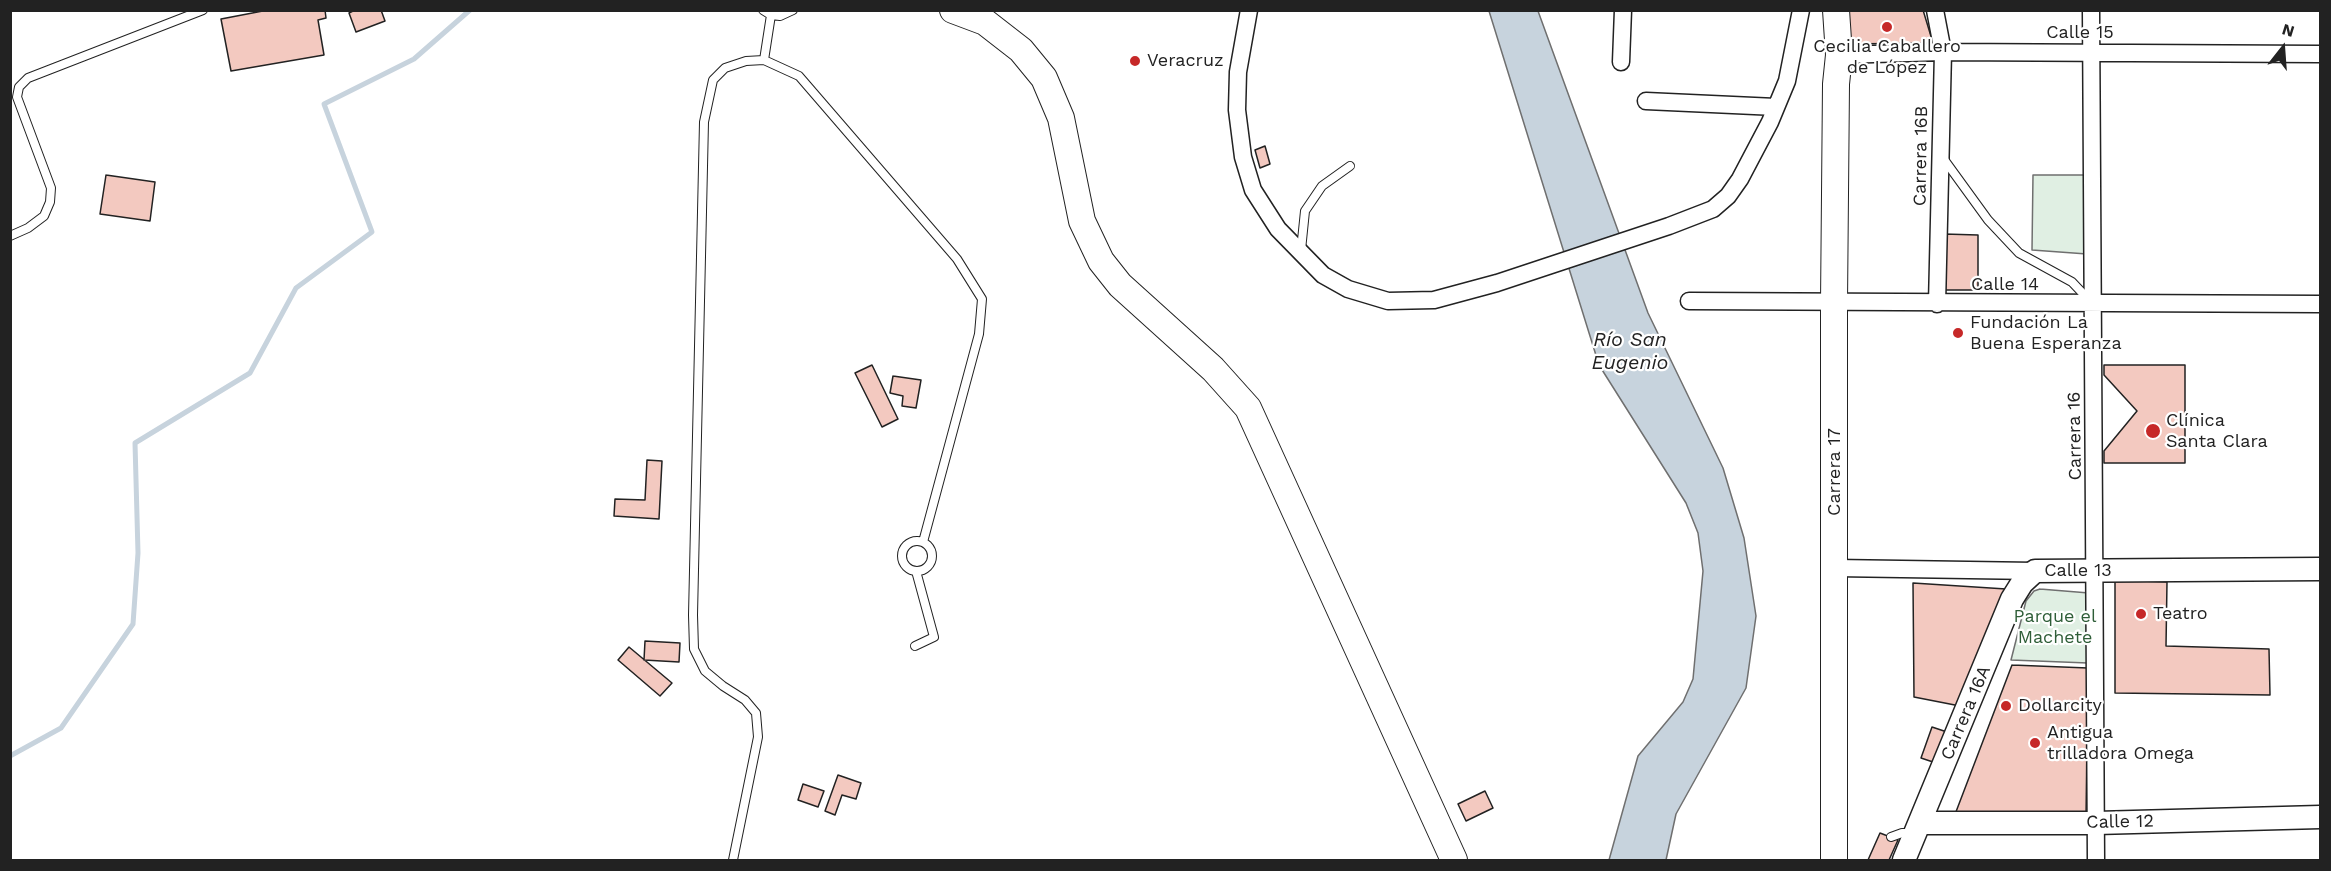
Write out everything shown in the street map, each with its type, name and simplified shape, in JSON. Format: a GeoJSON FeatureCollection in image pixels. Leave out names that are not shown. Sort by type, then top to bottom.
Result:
{"type":"FeatureCollection","features":[{"type":"Feature","properties":{"kind":"main road"},"geometry":{"type":"LineString","coordinates":[[953,10],[985,22],[1021,50],[1044,78],[1061,118],[1082,221],[1101,261],[1120,285],[1213,369],[1248,408],[1454,861]]}},
{"type":"Feature","properties":{"kind":"main road","name":"Carrera 17"},"geometry":{"type":"LineString","coordinates":[[1816,10],[1836,84]]}},
{"type":"Feature","properties":{"kind":"main road","name":"Carrera 17"},"geometry":{"type":"LineString","coordinates":[[1834,861],[1834,303],[1836,84],[1839,55],[1836,10]]}},
{"type":"Feature","properties":{"kind":"main road","name":"Calle 13"},"geometry":{"type":"LineString","coordinates":[[2036,571],[2320,569]]}},
{"type":"Feature","properties":{"kind":"main road","name":"Carrera 16A"},"geometry":{"type":"LineString","coordinates":[[1904,861],[2012,599],[2022,583],[2036,571]]}},
{"type":"Feature","properties":{"kind":"main road","name":"Calle 12"},"geometry":{"type":"LineString","coordinates":[[1917,829],[2320,817]]}},
{"type":"Feature","properties":{"kind":"street"},"geometry":{"type":"LineString","coordinates":[[1249,10],[1238,72],[1237,110],[1242,157],[1253,190],[1278,229],[1323,275],[1348,289],[1388,301],[1434,300],[1497,283],[1669,226],[1713,209],[1728,196],[1750,161],[1776,107],[1786,81],[1801,10]]}},
{"type":"Feature","properties":{"kind":"street"},"geometry":{"type":"LineString","coordinates":[[1622,62],[1623,10]]}},
{"type":"Feature","properties":{"kind":"street","name":"Carrera 16B"},"geometry":{"type":"LineString","coordinates":[[1935,10],[1943,52],[1937,304]]}},
{"type":"Feature","properties":{"kind":"street","name":"Carrera 16"},"geometry":{"type":"LineString","coordinates":[[2091,10],[2096,861]]}},
{"type":"Feature","properties":{"kind":"street","name":"Calle 15"},"geometry":{"type":"LineString","coordinates":[[1839,55],[1943,52],[2320,54]]}},
{"type":"Feature","properties":{"kind":"street"},"geometry":{"type":"LineString","coordinates":[[1646,100],[1776,107]]}},
{"type":"Feature","properties":{"kind":"street","name":"Calle 14"},"geometry":{"type":"LineString","coordinates":[[1689,302],[2320,304]]}},
{"type":"Feature","properties":{"kind":"street","name":"Calle 13"},"geometry":{"type":"LineString","coordinates":[[1835,568],[2036,571]]}},
{"type":"Feature","properties":{"kind":"lane"},"geometry":{"type":"LineString","coordinates":[[10,236],[28,228],[44,216],[50,202],[51,188],[17,97],[19,87],[28,78],[203,10]]}},
{"type":"Feature","properties":{"kind":"lane"},"geometry":{"type":"LineString","coordinates":[[764,60],[767,13],[780,16],[793,10]]}},
{"type":"Feature","properties":{"kind":"lane"},"geometry":{"type":"LineString","coordinates":[[734,861],[758,737],[756,713],[745,700],[723,687],[705,670],[694,649],[693,615],[704,122],[713,80],[725,68],[764,60],[799,76],[957,259],[982,299],[979,334],[923,542]]}},
{"type":"Feature","properties":{"kind":"lane"},"geometry":{"type":"LineString","coordinates":[[1941,156],[1988,220],[2019,253],[2072,282],[2093,304]]}},
{"type":"Feature","properties":{"kind":"lane"},"geometry":{"type":"LineString","coordinates":[[1301,255],[1305,211],[1322,186],[1350,166]]}},
{"type":"Feature","properties":{"kind":"lane"},"geometry":{"type":"LineString","coordinates":[[912,542],[923,542],[931,551],[931,562],[922,570],[916,571],[902,561],[903,549],[912,542]]}},
{"type":"Feature","properties":{"kind":"lane"},"geometry":{"type":"LineString","coordinates":[[915,646],[934,637],[916,571]]}},
{"type":"Feature","properties":{"kind":"lane"},"geometry":{"type":"LineString","coordinates":[[1891,837],[1917,829]]}},
{"type":"Feature","properties":{"kind":"green space"},"geometry":{"type":"Polygon","coordinates":[[[2033,175],[2088,175],[2087,254],[2032,250],[2033,175]]]}},
{"type":"Feature","properties":{"kind":"green space","name":"Parque el Machete"},"geometry":{"type":"Polygon","coordinates":[[[2040,589],[2089,593],[2088,663],[2011,660],[2026,601],[2034,591],[2040,589]]]}},
{"type":"Feature","properties":{"kind":"water","name":"Río San Eugenio"},"geometry":{"type":"Polygon","coordinates":[[[1489,11],[1538,11],[1648,313],[1723,468],[1744,538],[1756,616],[1746,688],[1676,814],[1666,860],[1609,860],[1638,756],[1683,702],[1693,679],[1703,571],[1698,533],[1686,503],[1599,365],[1489,11]]]}},
{"type":"Feature","properties":{"kind":"building"},"geometry":{"type":"Polygon","coordinates":[[[268,10],[325,10],[326,18],[318,20],[324,55],[231,71],[221,19],[268,10]]]}},
{"type":"Feature","properties":{"kind":"building"},"geometry":{"type":"Polygon","coordinates":[[[355,10],[381,10],[385,21],[356,32],[349,13],[355,10]]]}},
{"type":"Feature","properties":{"kind":"building","name":"Cecilia Caballero de López"},"geometry":{"type":"Polygon","coordinates":[[[1846,10],[1923,10],[1933,43],[1846,44],[1846,10]]]}},
{"type":"Feature","properties":{"kind":"building"},"geometry":{"type":"Polygon","coordinates":[[[1265,146],[1270,164],[1260,168],[1255,150],[1265,146]]]}},
{"type":"Feature","properties":{"kind":"building"},"geometry":{"type":"Polygon","coordinates":[[[106,175],[155,182],[150,221],[100,214],[106,175]]]}},
{"type":"Feature","properties":{"kind":"building"},"geometry":{"type":"Polygon","coordinates":[[[1944,234],[1978,235],[1978,290],[1944,290],[1944,234]]]}},
{"type":"Feature","properties":{"kind":"building"},"geometry":{"type":"Polygon","coordinates":[[[872,365],[898,419],[882,427],[855,373],[872,365]]]}},
{"type":"Feature","properties":{"kind":"building","name":"Clínica Santa Clara"},"geometry":{"type":"Polygon","coordinates":[[[2104,365],[2185,365],[2185,463],[2104,463],[2104,451],[2137,411],[2104,375],[2104,365]]]}},
{"type":"Feature","properties":{"kind":"building"},"geometry":{"type":"Polygon","coordinates":[[[893,376],[921,380],[916,408],[902,406],[903,396],[890,393],[893,376]]]}},
{"type":"Feature","properties":{"kind":"building"},"geometry":{"type":"Polygon","coordinates":[[[647,460],[662,461],[659,519],[614,516],[615,499],[645,500],[647,460]]]}},
{"type":"Feature","properties":{"kind":"building","name":"Teatro"},"geometry":{"type":"Polygon","coordinates":[[[2115,580],[2167,582],[2166,646],[2269,649],[2270,695],[2115,693],[2115,580]]]}},
{"type":"Feature","properties":{"kind":"building"},"geometry":{"type":"Polygon","coordinates":[[[1913,583],[2006,589],[1960,706],[1914,697],[1913,583]]]}},
{"type":"Feature","properties":{"kind":"building"},"geometry":{"type":"Polygon","coordinates":[[[645,641],[680,643],[679,662],[644,660],[645,641]]]}},
{"type":"Feature","properties":{"kind":"building"},"geometry":{"type":"Polygon","coordinates":[[[629,647],[672,683],[660,696],[618,660],[629,647]]]}},
{"type":"Feature","properties":{"kind":"building","name":"Antigua trilladora Omega"},"geometry":{"type":"Polygon","coordinates":[[[2012,665],[2088,668],[2086,817],[1954,817],[2012,665]]]}},
{"type":"Feature","properties":{"kind":"building"},"geometry":{"type":"Polygon","coordinates":[[[1932,727],[1950,733],[1939,764],[1921,758],[1932,727]]]}},
{"type":"Feature","properties":{"kind":"building"},"geometry":{"type":"Polygon","coordinates":[[[838,775],[861,783],[856,799],[842,795],[835,815],[825,811],[838,775]]]}},
{"type":"Feature","properties":{"kind":"building"},"geometry":{"type":"Polygon","coordinates":[[[803,784],[824,791],[818,807],[798,800],[803,784]]]}},
{"type":"Feature","properties":{"kind":"building"},"geometry":{"type":"Polygon","coordinates":[[[1485,791],[1493,808],[1466,821],[1458,804],[1485,791]]]}},
{"type":"Feature","properties":{"kind":"building"},"geometry":{"type":"Polygon","coordinates":[[[1880,833],[1898,840],[1889,860],[1868,860],[1880,833]]]}},
{"type":"Feature","properties":{"kind":"waterway"},"geometry":{"type":"LineString","coordinates":[[10,756],[61,728],[133,624],[138,553],[135,443],[250,373],[296,288],[372,232],[324,104],[414,59],[470,10]]}},
{"type":"Feature","properties":{"kind":"place","name":"Cecilia Caballero de López"},"geometry":{"type":"Point","coordinates":[1887,27]}},
{"type":"Feature","properties":{"kind":"place","name":"Veracruz"},"geometry":{"type":"Point","coordinates":[1135,61]}},
{"type":"Feature","properties":{"kind":"place","name":"Fundación La Buena Esperanza"},"geometry":{"type":"Point","coordinates":[1958,333]}},
{"type":"Feature","properties":{"kind":"place","name":"Clínica Santa Clara"},"geometry":{"type":"Point","coordinates":[2153,431]}},
{"type":"Feature","properties":{"kind":"place","name":"Teatro"},"geometry":{"type":"Point","coordinates":[2141,614]}},
{"type":"Feature","properties":{"kind":"place","name":"Dollarcity"},"geometry":{"type":"Point","coordinates":[2006,706]}},
{"type":"Feature","properties":{"kind":"place","name":"Antigua trilladora Omega"},"geometry":{"type":"Point","coordinates":[2035,743]}}]}
